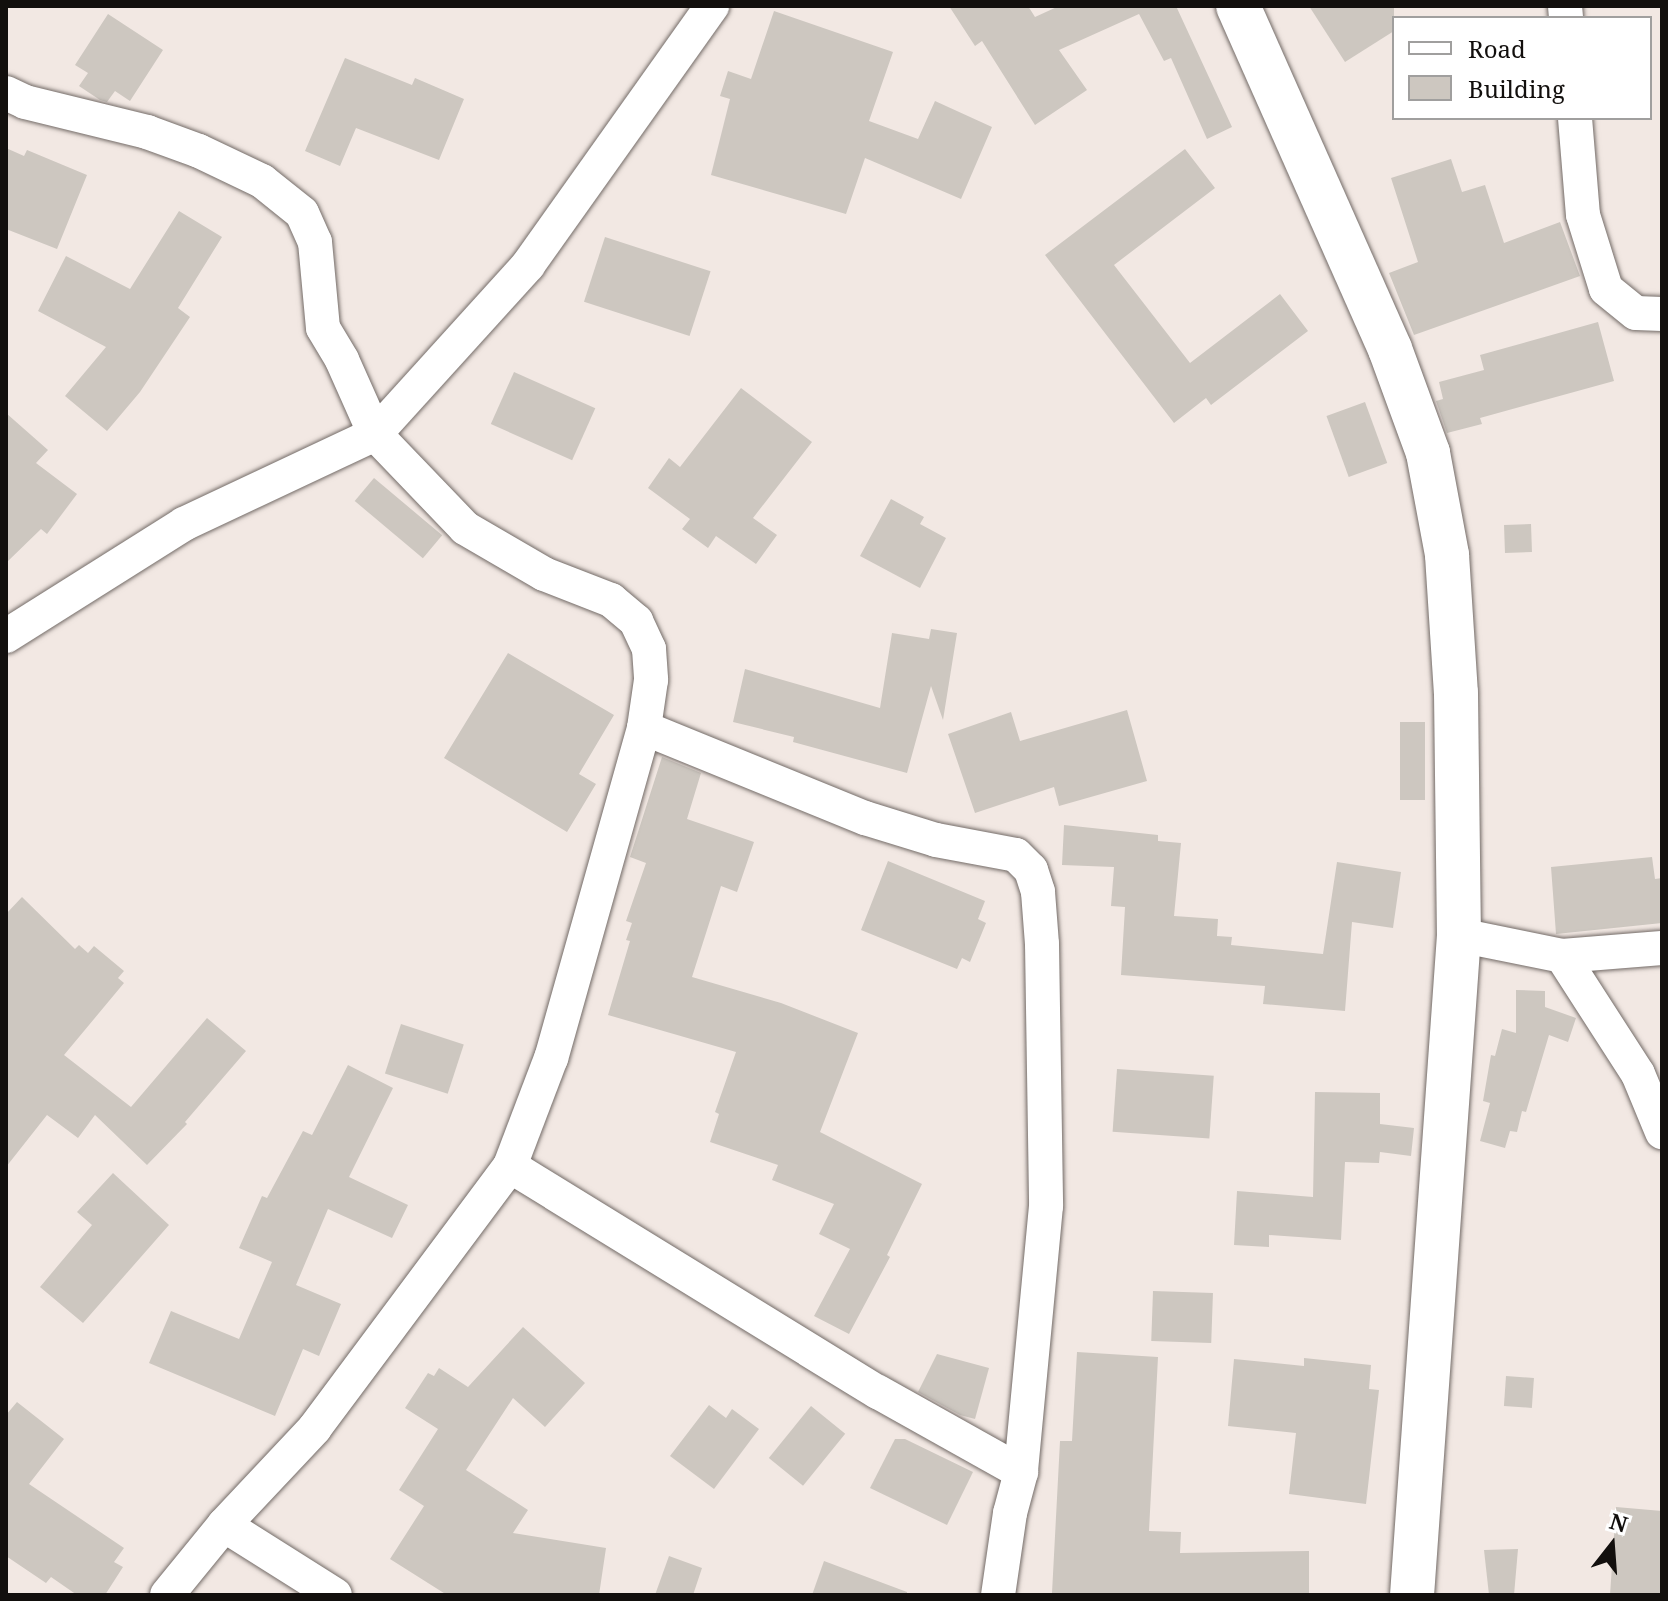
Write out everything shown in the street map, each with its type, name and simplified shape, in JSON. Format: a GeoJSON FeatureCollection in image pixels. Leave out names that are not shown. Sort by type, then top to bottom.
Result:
{"type":"FeatureCollection","features":[{"type":"Feature","properties":{"kind":"street"},"geometry":{"type":"LineString","coordinates":[[6,636],[184,524],[375,434],[528,265],[712,6]]}},
{"type":"Feature","properties":{"kind":"street"},"geometry":{"type":"LineString","coordinates":[[1238,6],[1390,349],[1428,453],[1447,555],[1456,693],[1459,935],[1412,1595]]}},
{"type":"Feature","properties":{"kind":"street"},"geometry":{"type":"LineString","coordinates":[[6,93],[25,102],[147,132],[199,151],[262,181],[302,213],[315,242],[323,328],[342,360],[375,434],[465,528],[544,574],[611,600],[636,621],[649,649],[651,680],[644,728],[551,1058],[510,1166],[315,1428],[224,1525],[167,1595]]}},
{"type":"Feature","properties":{"kind":"street"},"geometry":{"type":"LineString","coordinates":[[1575,120],[1583,215],[1606,289],[1636,313],[1662,314]]}},
{"type":"Feature","properties":{"kind":"street"},"geometry":{"type":"LineString","coordinates":[[644,728],[865,818],[936,840],[1016,855],[1031,870],[1038,892],[1042,944],[1046,1206],[1021,1472],[1010,1513],[998,1595]]}},
{"type":"Feature","properties":{"kind":"street"},"geometry":{"type":"LineString","coordinates":[[1459,935],[1562,956],[1662,948]]}},
{"type":"Feature","properties":{"kind":"street"},"geometry":{"type":"LineString","coordinates":[[1562,956],[1638,1074],[1662,1132]]}},
{"type":"Feature","properties":{"kind":"street"},"geometry":{"type":"LineString","coordinates":[[510,1166],[563,1202],[878,1392],[1021,1472]]}},
{"type":"Feature","properties":{"kind":"street"},"geometry":{"type":"LineString","coordinates":[[224,1525],[335,1595]]}},
{"type":"Feature","properties":{"kind":"building"},"geometry":{"type":"Polygon","coordinates":[[[949,6],[1028,6],[1035,17],[1059,6],[1176,6],[1232,127],[1207,139],[1171,58],[1164,61],[1139,14],[1059,50],[1087,90],[1035,125],[982,41],[975,46],[949,6]]]}},
{"type":"Feature","properties":{"kind":"building"},"geometry":{"type":"Polygon","coordinates":[[[1309,6],[1394,6],[1392,32],[1345,62],[1309,6]]]}},
{"type":"Feature","properties":{"kind":"building"},"geometry":{"type":"Polygon","coordinates":[[[774,11],[893,52],[869,121],[918,139],[935,101],[992,127],[961,199],[865,158],[846,214],[711,175],[730,99],[720,96],[728,71],[751,79],[774,11]]]}},
{"type":"Feature","properties":{"kind":"building"},"geometry":{"type":"Polygon","coordinates":[[[108,14],[163,50],[130,101],[115,91],[107,102],[100,100],[79,86],[88,73],[75,65],[108,14]]]}},
{"type":"Feature","properties":{"kind":"building"},"geometry":{"type":"Polygon","coordinates":[[[345,58],[412,85],[415,78],[464,99],[439,160],[356,128],[340,166],[305,151],[345,58]]]}},
{"type":"Feature","properties":{"kind":"building"},"geometry":{"type":"Polygon","coordinates":[[[6,148],[24,156],[27,150],[87,175],[57,249],[6,229],[6,148]]]}},
{"type":"Feature","properties":{"kind":"building"},"geometry":{"type":"Polygon","coordinates":[[[1185,149],[1215,188],[1114,265],[1190,363],[1280,294],[1308,331],[1211,405],[1206,398],[1174,423],[1045,255],[1185,149]]]}},
{"type":"Feature","properties":{"kind":"building"},"geometry":{"type":"Polygon","coordinates":[[[1451,159],[1462,192],[1485,185],[1504,243],[1560,222],[1580,276],[1414,335],[1389,273],[1418,262],[1391,178],[1451,159]]]}},
{"type":"Feature","properties":{"kind":"building"},"geometry":{"type":"Polygon","coordinates":[[[179,211],[222,237],[178,308],[190,317],[140,392],[107,431],[65,396],[106,347],[38,311],[66,256],[130,289],[179,211]]]}},
{"type":"Feature","properties":{"kind":"building"},"geometry":{"type":"Polygon","coordinates":[[[605,237],[711,271],[690,336],[584,302],[605,237]]]}},
{"type":"Feature","properties":{"kind":"building"},"geometry":{"type":"Polygon","coordinates":[[[1598,322],[1614,381],[1480,418],[1482,424],[1447,433],[1436,401],[1443,399],[1439,382],[1484,370],[1480,355],[1598,322]]]}},
{"type":"Feature","properties":{"kind":"building"},"geometry":{"type":"Polygon","coordinates":[[[514,372],[595,408],[572,460],[491,424],[514,372]]]}},
{"type":"Feature","properties":{"kind":"building"},"geometry":{"type":"Polygon","coordinates":[[[741,388],[812,442],[753,518],[777,535],[756,564],[716,536],[708,548],[682,529],[690,519],[648,488],[669,458],[680,467],[741,388]]]}},
{"type":"Feature","properties":{"kind":"building"},"geometry":{"type":"Polygon","coordinates":[[[1365,402],[1387,463],[1349,477],[1326,416],[1365,402]]]}},
{"type":"Feature","properties":{"kind":"building"},"geometry":{"type":"Polygon","coordinates":[[[6,413],[48,450],[36,463],[77,494],[47,534],[41,529],[6,563],[6,413]]]}},
{"type":"Feature","properties":{"kind":"building"},"geometry":{"type":"Polygon","coordinates":[[[374,478],[442,535],[423,558],[355,501],[374,478]]]}},
{"type":"Feature","properties":{"kind":"building"},"geometry":{"type":"Polygon","coordinates":[[[891,499],[924,517],[920,524],[946,538],[920,588],[860,556],[891,499]]]}},
{"type":"Feature","properties":{"kind":"building"},"geometry":{"type":"Polygon","coordinates":[[[1531,524],[1532,552],[1505,553],[1504,525],[1531,524]]]}},
{"type":"Feature","properties":{"kind":"building"},"geometry":{"type":"Polygon","coordinates":[[[931,629],[957,633],[943,720],[931,686],[907,773],[793,742],[794,737],[733,722],[745,669],[880,708],[892,633],[929,639],[931,629]]]}},
{"type":"Feature","properties":{"kind":"building"},"geometry":{"type":"Polygon","coordinates":[[[508,653],[614,715],[579,774],[596,784],[567,832],[444,758],[508,653]]]}},
{"type":"Feature","properties":{"kind":"building"},"geometry":{"type":"Polygon","coordinates":[[[1127,710],[1147,781],[1059,806],[1054,787],[975,813],[948,734],[1011,712],[1020,741],[1127,710]]]}},
{"type":"Feature","properties":{"kind":"building"},"geometry":{"type":"Polygon","coordinates":[[[1400,722],[1425,722],[1425,800],[1400,800],[1400,722]]]}},
{"type":"Feature","properties":{"kind":"building"},"geometry":{"type":"Polygon","coordinates":[[[662,757],[701,773],[687,819],[754,842],[737,892],[721,886],[692,977],[781,1003],[858,1033],[820,1132],[922,1184],[887,1255],[890,1257],[849,1334],[814,1316],[850,1249],[819,1234],[834,1204],[772,1180],[778,1165],[710,1142],[719,1114],[715,1112],[736,1052],[608,1015],[630,941],[626,940],[632,923],[626,921],[646,863],[630,857],[662,757]]]}},
{"type":"Feature","properties":{"kind":"building"},"geometry":{"type":"Polygon","coordinates":[[[1064,825],[1158,835],[1158,841],[1181,843],[1174,916],[1218,919],[1217,936],[1232,937],[1231,945],[1323,954],[1337,862],[1401,872],[1393,928],[1352,922],[1345,1011],[1263,1004],[1265,986],[1121,975],[1125,907],[1111,906],[1114,867],[1062,865],[1064,825]]]}},
{"type":"Feature","properties":{"kind":"building"},"geometry":{"type":"Polygon","coordinates":[[[1652,857],[1655,879],[1662,878],[1662,923],[1556,934],[1551,867],[1652,857]]]}},
{"type":"Feature","properties":{"kind":"building"},"geometry":{"type":"Polygon","coordinates":[[[888,861],[985,901],[978,919],[986,923],[970,962],[962,958],[957,969],[861,930],[888,861]]]}},
{"type":"Feature","properties":{"kind":"building"},"geometry":{"type":"Polygon","coordinates":[[[22,897],[75,949],[79,945],[88,953],[94,946],[124,971],[118,978],[124,983],[64,1055],[131,1107],[207,1018],[246,1051],[185,1122],[187,1124],[147,1165],[95,1115],[78,1138],[47,1115],[6,1167],[6,914],[22,897]]]}},
{"type":"Feature","properties":{"kind":"building"},"geometry":{"type":"Polygon","coordinates":[[[1516,990],[1545,991],[1545,1007],[1576,1018],[1568,1042],[1549,1035],[1526,1112],[1522,1111],[1517,1132],[1510,1131],[1505,1148],[1480,1141],[1490,1103],[1483,1101],[1491,1055],[1495,1056],[1502,1029],[1516,1033],[1516,990]]]}},
{"type":"Feature","properties":{"kind":"building"},"geometry":{"type":"Polygon","coordinates":[[[401,1024],[464,1044],[448,1094],[385,1073],[401,1024]]]}},
{"type":"Feature","properties":{"kind":"building"},"geometry":{"type":"Polygon","coordinates":[[[348,1065],[393,1088],[349,1177],[408,1205],[392,1238],[328,1209],[296,1285],[341,1304],[319,1356],[303,1349],[275,1416],[149,1363],[171,1311],[239,1339],[272,1262],[239,1248],[262,1196],[267,1198],[303,1131],[312,1135],[348,1065]]]}},
{"type":"Feature","properties":{"kind":"building"},"geometry":{"type":"Polygon","coordinates":[[[1117,1069],[1214,1076],[1209,1139],[1113,1132],[1117,1069]]]}},
{"type":"Feature","properties":{"kind":"building"},"geometry":{"type":"Polygon","coordinates":[[[1315,1092],[1380,1093],[1380,1124],[1414,1128],[1411,1156],[1380,1152],[1379,1163],[1345,1162],[1341,1240],[1269,1235],[1269,1247],[1234,1245],[1237,1191],[1313,1197],[1315,1092]]]}},
{"type":"Feature","properties":{"kind":"building"},"geometry":{"type":"Polygon","coordinates":[[[113,1173],[169,1225],[83,1323],[40,1287],[92,1225],[77,1212],[113,1173]]]}},
{"type":"Feature","properties":{"kind":"building"},"geometry":{"type":"Polygon","coordinates":[[[1153,1291],[1213,1293],[1211,1343],[1151,1341],[1153,1291]]]}},
{"type":"Feature","properties":{"kind":"building"},"geometry":{"type":"Polygon","coordinates":[[[523,1327],[585,1383],[545,1427],[513,1398],[466,1470],[528,1510],[513,1533],[606,1548],[599,1595],[447,1595],[390,1559],[424,1506],[399,1490],[438,1429],[405,1408],[428,1373],[434,1376],[439,1368],[468,1387],[523,1327]]]}},
{"type":"Feature","properties":{"kind":"building"},"geometry":{"type":"Polygon","coordinates":[[[1077,1352],[1158,1357],[1149,1531],[1181,1532],[1180,1553],[1309,1551],[1309,1595],[1052,1593],[1060,1441],[1072,1441],[1077,1352]]]}},
{"type":"Feature","properties":{"kind":"building"},"geometry":{"type":"Polygon","coordinates":[[[937,1354],[989,1368],[975,1419],[960,1415],[918,1392],[937,1354]]]}},
{"type":"Feature","properties":{"kind":"building"},"geometry":{"type":"Polygon","coordinates":[[[1304,1358],[1371,1365],[1369,1389],[1379,1390],[1366,1504],[1289,1494],[1296,1433],[1228,1426],[1234,1359],[1304,1366],[1304,1358]]]}},
{"type":"Feature","properties":{"kind":"building"},"geometry":{"type":"Polygon","coordinates":[[[1506,1376],[1534,1378],[1532,1408],[1504,1406],[1506,1376]]]}},
{"type":"Feature","properties":{"kind":"building"},"geometry":{"type":"Polygon","coordinates":[[[17,1402],[64,1439],[29,1484],[124,1548],[114,1562],[123,1567],[105,1595],[77,1595],[51,1577],[46,1583],[6,1556],[6,1415],[17,1402]]]}},
{"type":"Feature","properties":{"kind":"building"},"geometry":{"type":"Polygon","coordinates":[[[709,1405],[726,1418],[732,1409],[759,1429],[714,1489],[670,1456],[709,1405]]]}},
{"type":"Feature","properties":{"kind":"building"},"geometry":{"type":"Polygon","coordinates":[[[811,1406],[845,1434],[803,1486],[769,1458],[811,1406]]]}},
{"type":"Feature","properties":{"kind":"building"},"geometry":{"type":"Polygon","coordinates":[[[895,1439],[905,1439],[973,1472],[947,1525],[870,1488],[895,1439]]]}},
{"type":"Feature","properties":{"kind":"building"},"geometry":{"type":"Polygon","coordinates":[[[1616,1507],[1662,1511],[1662,1595],[1610,1595],[1616,1507]]]}},
{"type":"Feature","properties":{"kind":"building"},"geometry":{"type":"Polygon","coordinates":[[[1518,1549],[1514,1595],[1489,1595],[1484,1550],[1518,1549]]]}},
{"type":"Feature","properties":{"kind":"building"},"geometry":{"type":"Polygon","coordinates":[[[669,1556],[702,1568],[693,1595],[655,1595],[669,1556]]]}},
{"type":"Feature","properties":{"kind":"building"},"geometry":{"type":"Polygon","coordinates":[[[824,1561],[907,1592],[907,1595],[812,1595],[824,1561]]]}}]}
